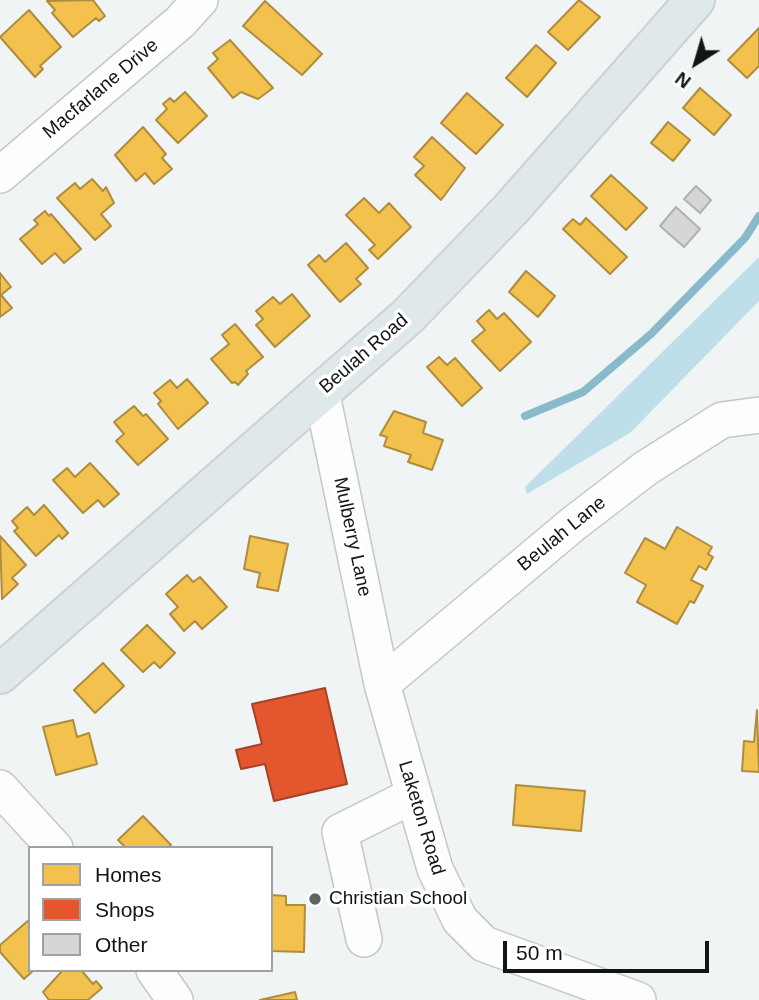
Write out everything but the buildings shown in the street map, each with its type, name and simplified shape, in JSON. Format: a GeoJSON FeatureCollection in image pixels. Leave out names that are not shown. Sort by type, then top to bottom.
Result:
{"type":"FeatureCollection","features":[{"type":"Feature","properties":{"kind":"main road","name":"Beulah Road"},"geometry":{"type":"LineString","coordinates":[[0,674],[408,316],[492,229],[695,0]]}},
{"type":"Feature","properties":{"kind":"street","name":"Macfarlane Drive"},"geometry":{"type":"LineString","coordinates":[[0,175],[180,22],[200,0]]}},
{"type":"Feature","properties":{"kind":"street","name":"Mulberry Lane"},"geometry":{"type":"LineString","coordinates":[[321,390],[382,684]]}},
{"type":"Feature","properties":{"kind":"street","name":"Beulah Lane"},"geometry":{"type":"LineString","coordinates":[[382,684],[573,524],[646,468],[722,420],[759,415]]}},
{"type":"Feature","properties":{"kind":"street","name":"Laketon Road"},"geometry":{"type":"LineString","coordinates":[[382,684],[435,869],[460,920],[484,944],[638,1000]]}},
{"type":"Feature","properties":{"kind":"street"},"geometry":{"type":"LineString","coordinates":[[0,788],[53,846]]}},
{"type":"Feature","properties":{"kind":"street"},"geometry":{"type":"LineString","coordinates":[[364,939],[340,832],[414,795]]}},
{"type":"Feature","properties":{"kind":"street"},"geometry":{"type":"LineString","coordinates":[[155,972],[175,1000]]}},
{"type":"Feature","properties":{"kind":"shaded area"},"geometry":{"type":"Polygon","coordinates":[[[759,257],[759,301],[630,433],[527,494],[525,487],[759,257]]]}},
{"type":"Feature","properties":{"kind":"waterway"},"geometry":{"type":"LineString","coordinates":[[525,416],[583,392],[651,334],[745,238],[759,216]]}},
{"type":"Feature","properties":{"kind":"place","name":"Christian School"},"geometry":{"type":"Point","coordinates":[315,899]}}]}
